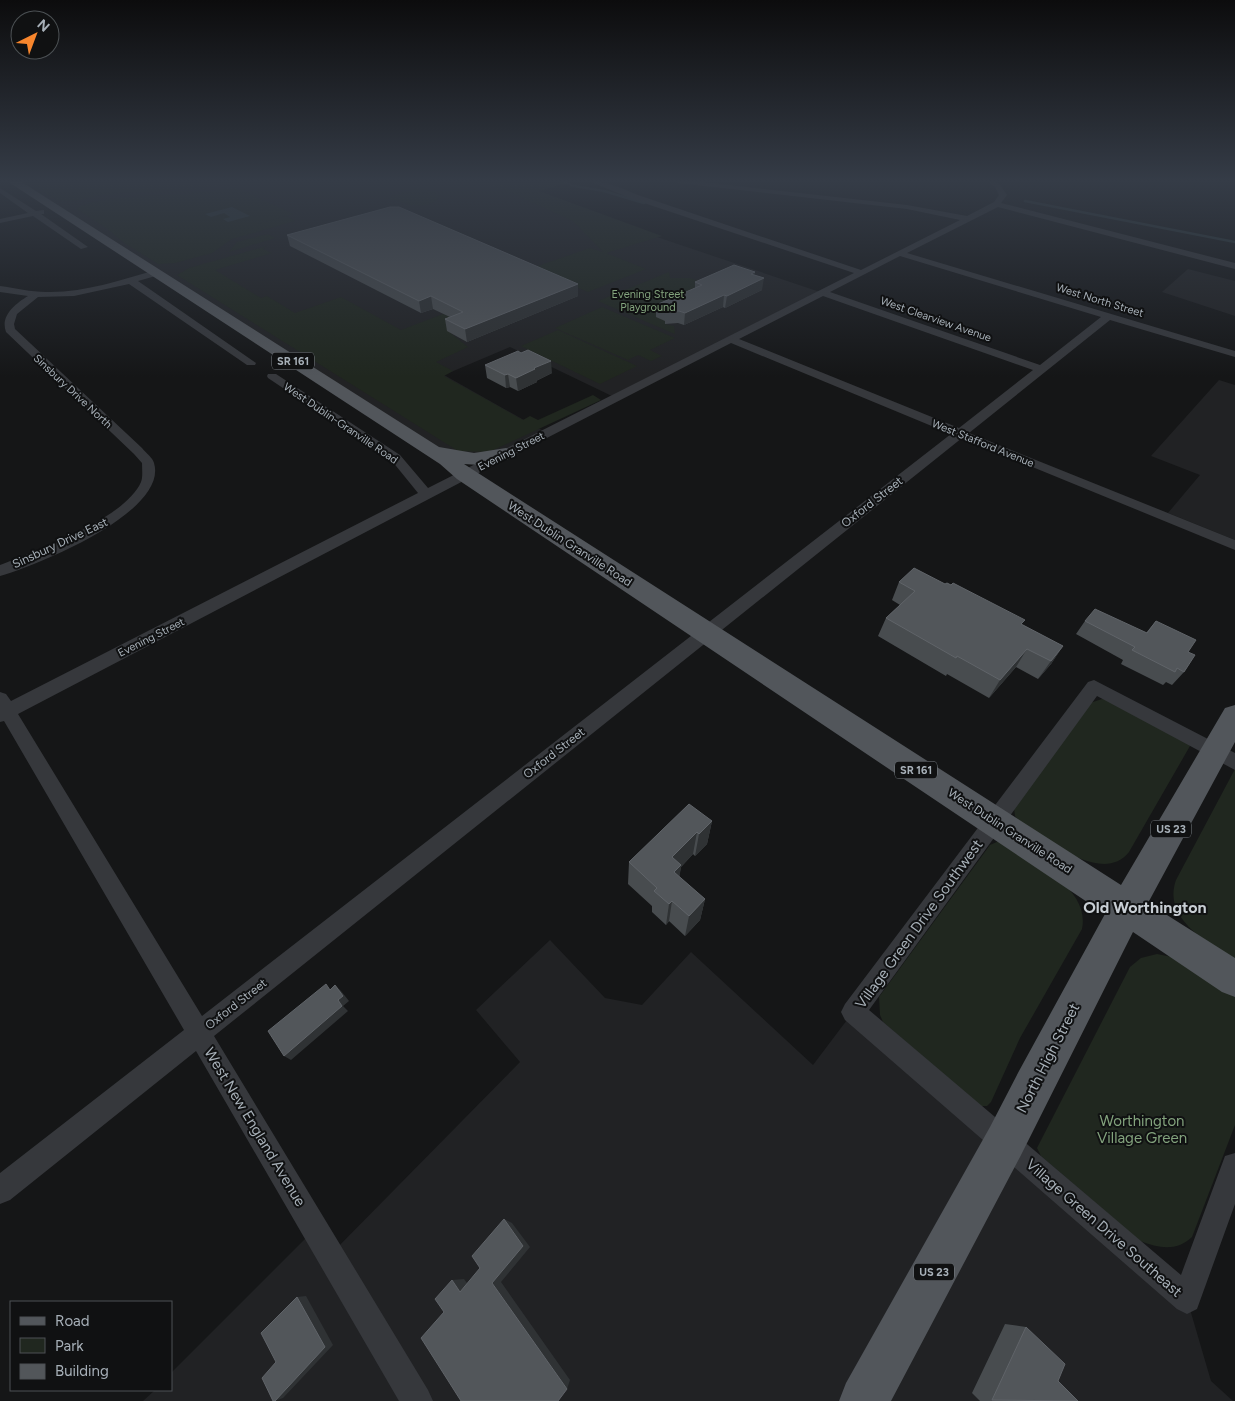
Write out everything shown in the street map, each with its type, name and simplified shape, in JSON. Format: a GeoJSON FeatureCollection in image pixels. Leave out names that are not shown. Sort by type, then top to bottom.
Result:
{"type":"FeatureCollection","features":[{"type":"Feature","properties":{"kind":"main road","name":"West Dublin Granville Road"},"geometry":{"type":"LineString","coordinates":[[115,246],[430,449],[464,475],[1127,908]]}},
{"type":"Feature","properties":{"kind":"main road"},"geometry":{"type":"LineString","coordinates":[[430,449],[472,461],[482,461],[506,454]]}},
{"type":"Feature","properties":{"kind":"main road","name":"North High Street"},"geometry":{"type":"LineString","coordinates":[[864,1401],[1005,1142],[1033,1085],[1127,908],[1225,757],[1235,716]]}},
{"type":"Feature","properties":{"kind":"main road","name":"SR 161"},"geometry":{"type":"LineString","coordinates":[[1127,908],[1235,978]]}},
{"type":"Feature","properties":{"kind":"street"},"geometry":{"type":"LineString","coordinates":[[783,246],[863,273]]}},
{"type":"Feature","properties":{"kind":"street","name":"Evening Street"},"geometry":{"type":"LineString","coordinates":[[2,708],[916,246]]}},
{"type":"Feature","properties":{"kind":"street"},"geometry":{"type":"LineString","coordinates":[[1159,246],[1235,266]]}},
{"type":"Feature","properties":{"kind":"street","name":"West North Street"},"geometry":{"type":"LineString","coordinates":[[901,254],[1235,354]]}},
{"type":"Feature","properties":{"kind":"street"},"geometry":{"type":"LineString","coordinates":[[0,289],[37,294],[83,292],[156,273]]}},
{"type":"Feature","properties":{"kind":"street"},"geometry":{"type":"LineString","coordinates":[[130,280],[251,363]]}},
{"type":"Feature","properties":{"kind":"street","name":"West Clearview Avenue"},"geometry":{"type":"LineString","coordinates":[[823,293],[1040,369]]}},
{"type":"Feature","properties":{"kind":"street","name":"Sinsbury Drive North"},"geometry":{"type":"LineString","coordinates":[[37,294],[14,312],[9,322],[10,330],[138,451],[147,462],[149,470],[148,480],[141,493]]}},
{"type":"Feature","properties":{"kind":"street","name":"Oxford Street"},"geometry":{"type":"LineString","coordinates":[[0,1190],[1109,316]]}},
{"type":"Feature","properties":{"kind":"street","name":"West Stafford Avenue"},"geometry":{"type":"LineString","coordinates":[[731,340],[1235,545]]}},
{"type":"Feature","properties":{"kind":"street","name":"West Dublin-Granville Road"},"geometry":{"type":"LineString","coordinates":[[272,376],[396,458],[426,494]]}},
{"type":"Feature","properties":{"kind":"street","name":"Sinsbury Drive East"},"geometry":{"type":"LineString","coordinates":[[0,571],[99,527],[125,510],[141,493]]}},
{"type":"Feature","properties":{"kind":"street"},"geometry":{"type":"LineString","coordinates":[[994,821],[1094,687],[1225,757]]}},
{"type":"Feature","properties":{"kind":"street","name":"West New England Avenue"},"geometry":{"type":"LineString","coordinates":[[2,708],[200,1033],[417,1401]]}},
{"type":"Feature","properties":{"kind":"street","name":"Village Green Drive Southwest"},"geometry":{"type":"LineString","coordinates":[[994,821],[853,1012],[1005,1142]]}},
{"type":"Feature","properties":{"kind":"street","name":"Village Green Drive Southeast"},"geometry":{"type":"LineString","coordinates":[[1005,1142],[1187,1300],[1235,1166]]}},
{"type":"Feature","properties":{"kind":"shaded area"},"geometry":{"type":"Polygon","coordinates":[[[114,246],[685,246],[823,293],[616,398],[510,347],[444,375],[547,433],[482,461],[430,449],[114,246]]]}},
{"type":"Feature","properties":{"kind":"shaded area"},"geometry":{"type":"Polygon","coordinates":[[[1188,269],[1235,281],[1235,316],[1162,292],[1188,269]]]}},
{"type":"Feature","properties":{"kind":"shaded area"},"geometry":{"type":"Polygon","coordinates":[[[1219,380],[1235,385],[1235,540],[1168,513],[1200,475],[1151,456],[1219,380]]]}},
{"type":"Feature","properties":{"kind":"shaded area"},"geometry":{"type":"Polygon","coordinates":[[[550,940],[605,998],[642,1005],[691,952],[813,1065],[853,1012],[1187,1299],[1211,1381],[1233,1401],[143,1401],[154,1391],[172,1391],[172,1372],[315,1229],[331,1254],[520,1062],[476,1010],[550,940]]]}},
{"type":"Feature","properties":{"kind":"green space"},"geometry":{"type":"Polygon","coordinates":[[[130,246],[221,246],[212,253],[175,263],[158,264],[130,246]]]}},
{"type":"Feature","properties":{"kind":"green space"},"geometry":{"type":"Polygon","coordinates":[[[233,246],[247,246],[229,252],[233,246]]]}},
{"type":"Feature","properties":{"kind":"green space"},"geometry":{"type":"Polygon","coordinates":[[[266,246],[263,249],[272,253],[215,270],[261,298],[267,296],[295,313],[341,297],[401,330],[443,314],[465,324],[448,331],[468,347],[436,362],[453,371],[444,376],[523,420],[530,416],[538,420],[593,395],[601,400],[489,452],[458,451],[177,275],[189,268],[266,246]]]}},
{"type":"Feature","properties":{"kind":"green space"},"geometry":{"type":"Polygon","coordinates":[[[598,246],[628,246],[606,253],[646,269],[588,292],[532,268],[590,248],[603,252],[598,246]]]}},
{"type":"Feature","properties":{"kind":"green space","name":"Evening Street Playground"},"geometry":{"type":"Polygon","coordinates":[[[669,272],[670,278],[690,278],[698,281],[694,283],[707,288],[665,321],[665,324],[674,326],[675,334],[598,301],[669,272]]]}},
{"type":"Feature","properties":{"kind":"green space"},"geometry":{"type":"Polygon","coordinates":[[[602,307],[675,338],[650,350],[662,356],[651,361],[638,355],[628,360],[555,328],[602,307]]]}},
{"type":"Feature","properties":{"kind":"green space"},"geometry":{"type":"Polygon","coordinates":[[[558,330],[637,366],[600,384],[521,346],[558,330]]]}},
{"type":"Feature","properties":{"kind":"green space"},"geometry":{"type":"Polygon","coordinates":[[[1102,699],[1109,700],[1189,743],[1190,746],[1129,852],[1118,861],[1104,864],[1089,862],[1058,847],[1019,821],[1015,816],[1014,808],[1090,703],[1102,699]]]}},
{"type":"Feature","properties":{"kind":"green space"},"geometry":{"type":"Polygon","coordinates":[[[1235,769],[1235,961],[1201,938],[1190,928],[1176,907],[1173,894],[1176,880],[1235,769]]]}},
{"type":"Feature","properties":{"kind":"green space"},"geometry":{"type":"Polygon","coordinates":[[[999,841],[1055,876],[1067,887],[1077,900],[1082,914],[1082,929],[1020,1038],[991,1102],[987,1106],[980,1106],[883,1022],[880,1015],[879,997],[990,845],[999,841]]]}},
{"type":"Feature","properties":{"kind":"green space","name":"Worthington Village Green"},"geometry":{"type":"Polygon","coordinates":[[[1157,954],[1177,958],[1235,995],[1235,1125],[1192,1237],[1174,1247],[1161,1247],[1140,1241],[1041,1156],[1037,1148],[1130,967],[1141,958],[1157,954]]]}},
{"type":"Feature","properties":{"kind":"building"},"geometry":{"type":"Polygon","coordinates":[[[310,246],[491,246],[578,284],[465,329],[445,319],[463,312],[431,296],[419,301],[310,246]]]}},
{"type":"Feature","properties":{"kind":"building"},"geometry":{"type":"Polygon","coordinates":[[[734,265],[755,272],[751,274],[764,278],[685,313],[679,311],[665,312],[666,308],[656,305],[702,285],[695,282],[734,265]]]}},
{"type":"Feature","properties":{"kind":"building"},"geometry":{"type":"Polygon","coordinates":[[[528,350],[551,361],[516,378],[485,365],[518,351],[521,353],[528,350]]]}},
{"type":"Feature","properties":{"kind":"building"},"geometry":{"type":"Polygon","coordinates":[[[914,568],[945,584],[951,585],[953,583],[1025,620],[1021,624],[1063,646],[1051,661],[1027,649],[1000,680],[957,656],[956,658],[886,618],[915,591],[899,582],[914,568]]]}},
{"type":"Feature","properties":{"kind":"building"},"geometry":{"type":"Polygon","coordinates":[[[1095,609],[1147,633],[1156,621],[1196,640],[1188,652],[1195,655],[1184,672],[1177,668],[1175,672],[1132,650],[1135,647],[1085,621],[1095,609]]]}},
{"type":"Feature","properties":{"kind":"building"},"geometry":{"type":"Polygon","coordinates":[[[689,804],[712,821],[699,834],[697,832],[672,857],[681,865],[674,872],[705,899],[689,916],[672,901],[669,904],[654,891],[657,888],[629,862],[689,804]]]}},
{"type":"Feature","properties":{"kind":"building"},"geometry":{"type":"Polygon","coordinates":[[[326,984],[330,990],[335,985],[343,996],[338,1000],[342,1006],[284,1056],[268,1031],[326,984]]]}},
{"type":"Feature","properties":{"kind":"building"},"geometry":{"type":"Polygon","coordinates":[[[504,1219],[523,1246],[492,1283],[567,1389],[558,1401],[461,1401],[421,1338],[444,1312],[435,1299],[452,1280],[460,1292],[480,1268],[472,1256],[504,1219]]]}},
{"type":"Feature","properties":{"kind":"building"},"geometry":{"type":"Polygon","coordinates":[[[297,1297],[325,1347],[273,1401],[262,1378],[276,1362],[261,1333],[297,1297]]]}},
{"type":"Feature","properties":{"kind":"building"},"geometry":{"type":"Polygon","coordinates":[[[1026,1327],[1065,1364],[1058,1381],[1078,1401],[992,1400],[1026,1327]]]}},
{"type":"Feature","properties":{"kind":"district","name":"Old Worthington"},"geometry":{"type":"Point","coordinates":[1145,907]}}]}
